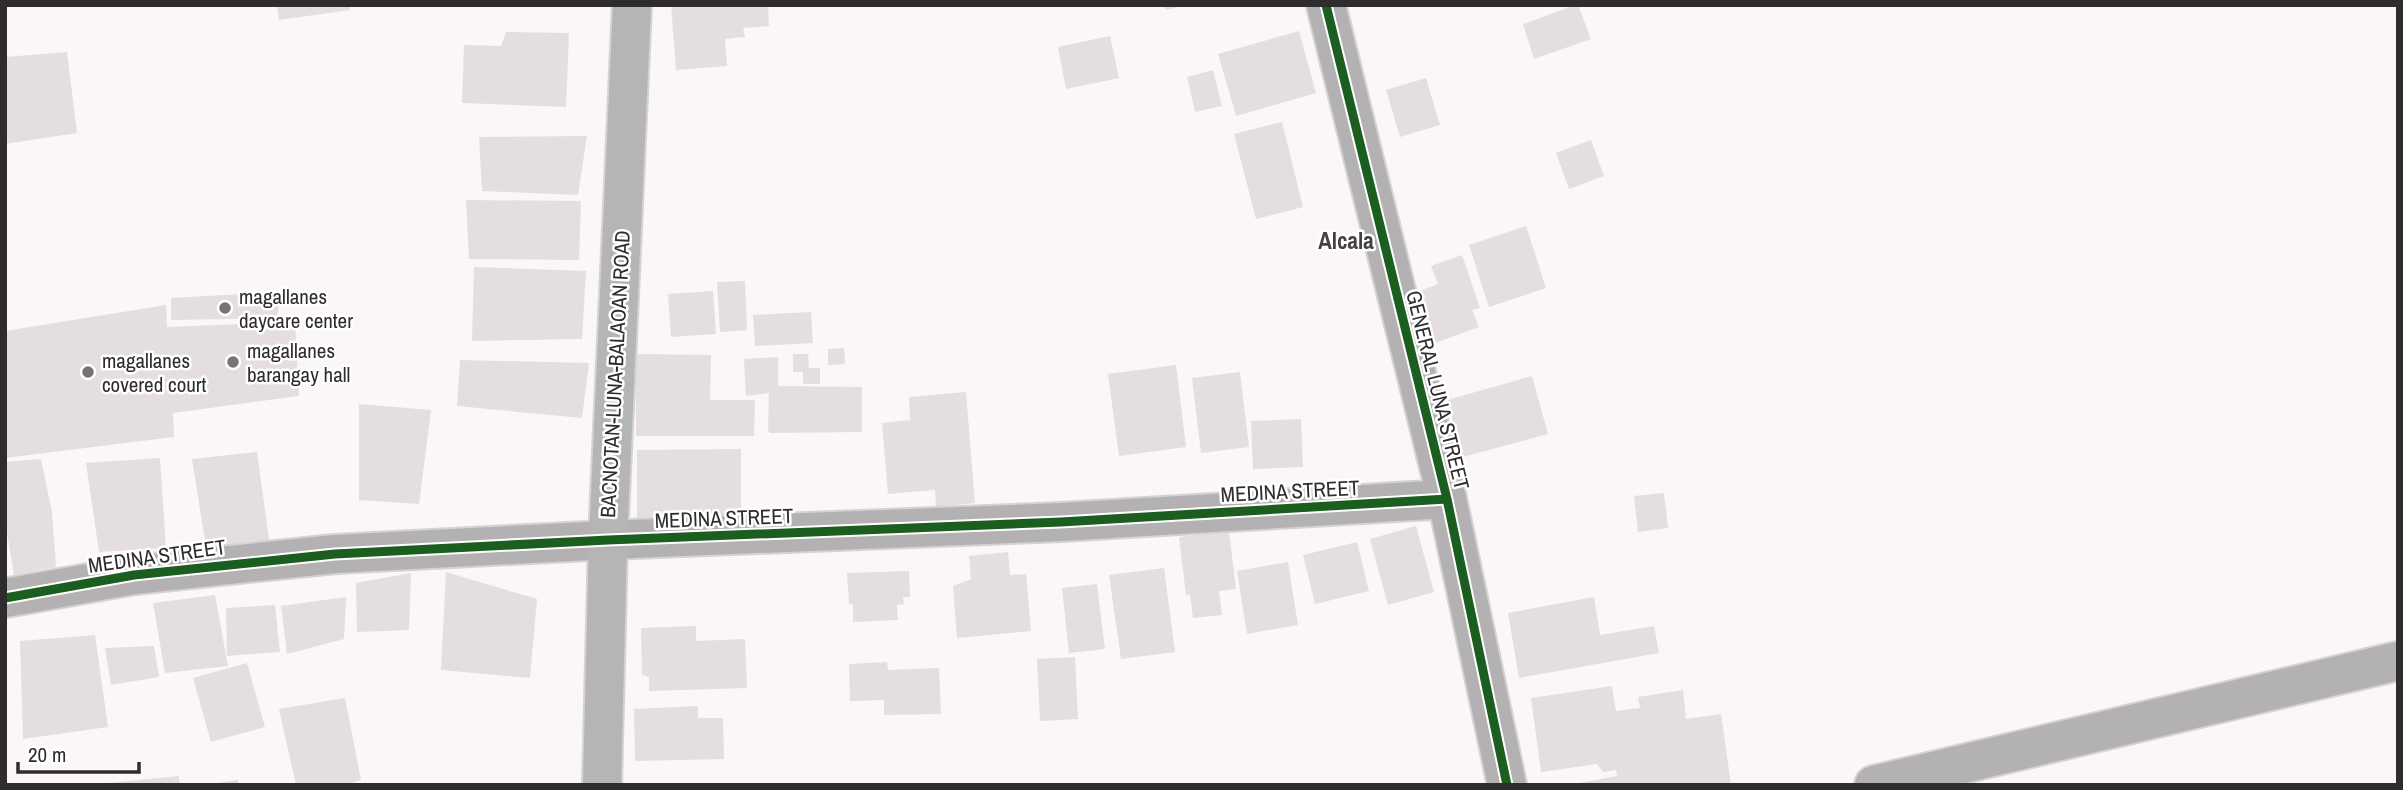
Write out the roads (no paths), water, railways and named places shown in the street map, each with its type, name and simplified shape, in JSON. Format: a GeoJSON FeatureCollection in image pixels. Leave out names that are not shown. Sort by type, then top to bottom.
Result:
{"type":"FeatureCollection","features":[{"type":"Feature","properties":{"kind":"main road","name":"BACNOTAN-LUNA-BALAOAN ROAD"},"geometry":{"type":"LineString","coordinates":[[602,785],[608,540],[632,5]]}},
{"type":"Feature","properties":{"kind":"street","name":"GENERAL LUNA STREET"},"geometry":{"type":"LineString","coordinates":[[1326,5],[1447,499],[1507,785]]}},
{"type":"Feature","properties":{"kind":"street","name":"MEDINA STREET"},"geometry":{"type":"LineString","coordinates":[[5,598],[134,575],[238,562],[335,554],[1061,522],[1447,499]]}},
{"type":"Feature","properties":{"kind":"street"},"geometry":{"type":"LineString","coordinates":[[1874,785],[2398,661]]}},
{"type":"Feature","properties":{"kind":"place","name":"magallanes daycare center"},"geometry":{"type":"Point","coordinates":[225,308]}},
{"type":"Feature","properties":{"kind":"place","name":"magallanes barangay hall"},"geometry":{"type":"Point","coordinates":[233,362]}},
{"type":"Feature","properties":{"kind":"place","name":"magallanes covered court"},"geometry":{"type":"Point","coordinates":[88,372]}},
{"type":"Feature","properties":{"kind":"district","name":"Alcala"},"geometry":{"type":"Point","coordinates":[1346,240]}}]}
